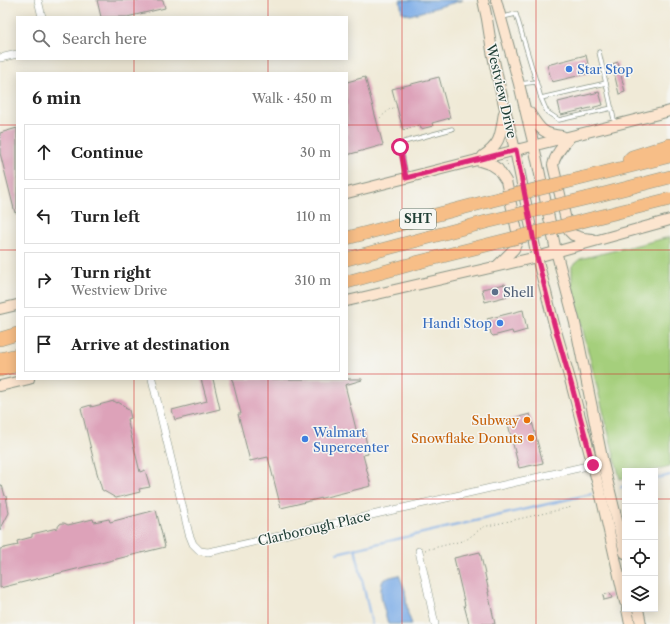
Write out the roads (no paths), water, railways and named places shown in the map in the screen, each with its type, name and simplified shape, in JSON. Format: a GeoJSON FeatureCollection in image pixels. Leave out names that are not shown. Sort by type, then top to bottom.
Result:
{"type":"FeatureCollection","features":[{"type":"Feature","properties":{"kind":"highway"},"geometry":{"type":"LineString","coordinates":[[621,168],[632,157],[670,145]]}},
{"type":"Feature","properties":{"kind":"highway","name":"SHT"},"geometry":{"type":"LineString","coordinates":[[348,238],[670,156]]}},
{"type":"Feature","properties":{"kind":"highway","name":"SHT"},"geometry":{"type":"LineString","coordinates":[[348,259],[486,222],[670,177]]}},
{"type":"Feature","properties":{"kind":"highway"},"geometry":{"type":"LineString","coordinates":[[348,282],[419,262],[670,199]]}},
{"type":"Feature","properties":{"kind":"highway"},"geometry":{"type":"LineString","coordinates":[[0,339],[16,334]]}},
{"type":"Feature","properties":{"kind":"highway"},"geometry":{"type":"LineString","coordinates":[[0,359],[16,355]]}},
{"type":"Feature","properties":{"kind":"highway"},"geometry":{"type":"LineString","coordinates":[[0,370],[16,365]]}},
{"type":"Feature","properties":{"kind":"main road","name":"Westview Drive"},"geometry":{"type":"LineString","coordinates":[[483,0],[492,51],[516,150],[537,257],[602,500],[622,589]]}},
{"type":"Feature","properties":{"kind":"main road","name":"Westview Drive"},"geometry":{"type":"LineString","coordinates":[[496,0],[534,146],[556,251],[575,324],[603,463],[622,541]]}},
{"type":"Feature","properties":{"kind":"main road"},"geometry":{"type":"LineString","coordinates":[[487,19],[501,18]]}},
{"type":"Feature","properties":{"kind":"main road"},"geometry":{"type":"LineString","coordinates":[[524,104],[538,126],[546,133],[570,137]]}},
{"type":"Feature","properties":{"kind":"main road"},"geometry":{"type":"LineString","coordinates":[[476,160],[492,149],[498,142],[505,109]]}},
{"type":"Feature","properties":{"kind":"main road"},"geometry":{"type":"LineString","coordinates":[[348,193],[670,111]]}},
{"type":"Feature","properties":{"kind":"main road"},"geometry":{"type":"LineString","coordinates":[[570,137],[555,158],[553,165],[566,220],[569,231],[573,235],[597,240]]}},
{"type":"Feature","properties":{"kind":"main road"},"geometry":{"type":"LineString","coordinates":[[476,160],[492,165],[498,169],[506,181],[517,231],[517,242],[514,249],[498,265]]}},
{"type":"Feature","properties":{"kind":"main road"},"geometry":{"type":"LineString","coordinates":[[348,301],[537,257],[670,220]]}},
{"type":"Feature","properties":{"kind":"main road"},"geometry":{"type":"LineString","coordinates":[[0,309],[16,305]]}},
{"type":"Feature","properties":{"kind":"main road"},"geometry":{"type":"LineString","coordinates":[[0,386],[25,380]]}},
{"type":"Feature","properties":{"kind":"main road"},"geometry":{"type":"LineString","coordinates":[[628,612],[630,624]]}},
{"type":"Feature","properties":{"kind":"main road"},"geometry":{"type":"LineString","coordinates":[[639,612],[641,624]]}},
{"type":"Feature","properties":{"kind":"street"},"geometry":{"type":"LineString","coordinates":[[38,0],[42,16]]}},
{"type":"Feature","properties":{"kind":"street"},"geometry":{"type":"LineString","coordinates":[[0,58],[16,54]]}},
{"type":"Feature","properties":{"kind":"street","name":"Clarborough Place"},"geometry":{"type":"LineString","coordinates":[[152,380],[189,534],[193,544],[200,551],[208,552],[603,463]]}},
{"type":"Feature","properties":{"kind":"street"},"geometry":{"type":"LineString","coordinates":[[419,551],[435,624]]}},
{"type":"Feature","properties":{"kind":"lane"},"geometry":{"type":"LineString","coordinates":[[501,18],[516,14],[541,98],[547,112],[559,120],[612,108]]}},
{"type":"Feature","properties":{"kind":"lane"},"geometry":{"type":"LineString","coordinates":[[599,52],[616,125]]}},
{"type":"Feature","properties":{"kind":"lane"},"geometry":{"type":"LineString","coordinates":[[519,84],[536,82]]}},
{"type":"Feature","properties":{"kind":"lane"},"geometry":{"type":"LineString","coordinates":[[541,98],[606,83]]}},
{"type":"Feature","properties":{"kind":"lane"},"geometry":{"type":"LineString","coordinates":[[406,178],[400,147],[404,142],[452,129]]}},
{"type":"Feature","properties":{"kind":"water"},"geometry":{"type":"Polygon","coordinates":[[[400,0],[463,0],[410,15],[402,12],[400,0]]]}},
{"type":"Feature","properties":{"kind":"water"},"geometry":{"type":"Polygon","coordinates":[[[399,575],[405,590],[408,614],[412,624],[388,624],[381,596],[381,585],[383,580],[399,575]]]}},
{"type":"Feature","properties":{"kind":"waterway"},"geometry":{"type":"LineString","coordinates":[[658,478],[670,475]]}},
{"type":"Feature","properties":{"kind":"waterway"},"geometry":{"type":"LineString","coordinates":[[337,553],[591,494]]}},
{"type":"Feature","properties":{"kind":"waterway"},"geometry":{"type":"LineString","coordinates":[[355,548],[372,624]]}},
{"type":"Feature","properties":{"kind":"place","name":"Star Stop"},"geometry":{"type":"Point","coordinates":[569,69]}},
{"type":"Feature","properties":{"kind":"place","name":"Shell"},"geometry":{"type":"Point","coordinates":[495,292]}},
{"type":"Feature","properties":{"kind":"place","name":"Handi Stop"},"geometry":{"type":"Point","coordinates":[500,323]}},
{"type":"Feature","properties":{"kind":"place","name":"Subway"},"geometry":{"type":"Point","coordinates":[527,420]}},
{"type":"Feature","properties":{"kind":"place","name":"Snowflake Donuts"},"geometry":{"type":"Point","coordinates":[531,438]}},
{"type":"Feature","properties":{"kind":"place","name":"Walmart Supercenter"},"geometry":{"type":"Point","coordinates":[305,439]}}]}
